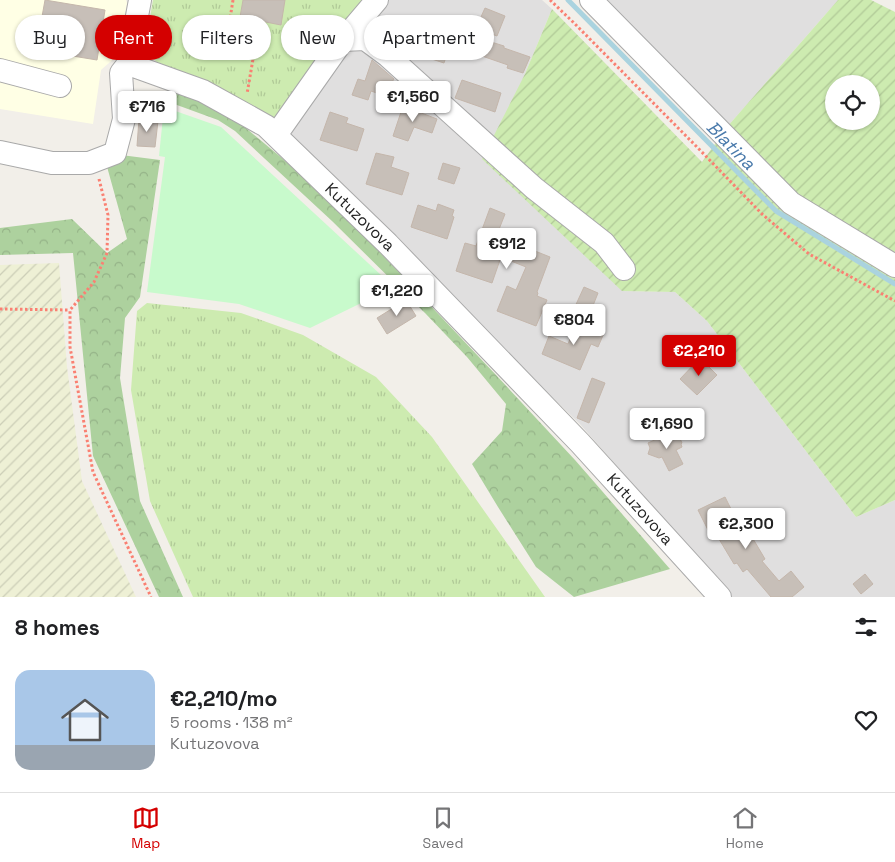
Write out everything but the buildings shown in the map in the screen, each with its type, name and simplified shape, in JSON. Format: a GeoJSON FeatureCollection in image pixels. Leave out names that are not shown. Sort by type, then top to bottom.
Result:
{"type":"FeatureCollection","features":[{"type":"Feature","properties":{"kind":"street"},"geometry":{"type":"LineString","coordinates":[[0,152],[52,163],[89,163],[115,153],[124,119],[121,74],[128,64],[140,0]]}},
{"type":"Feature","properties":{"kind":"street"},"geometry":{"type":"LineString","coordinates":[[354,27],[376,0]]}},
{"type":"Feature","properties":{"kind":"street"},"geometry":{"type":"LineString","coordinates":[[591,0],[791,203],[895,266]]}},
{"type":"Feature","properties":{"kind":"street"},"geometry":{"type":"LineString","coordinates":[[354,40],[365,39],[388,56],[534,188],[604,243],[624,269]]}},
{"type":"Feature","properties":{"kind":"street"},"geometry":{"type":"LineString","coordinates":[[276,136],[329,60]]}},
{"type":"Feature","properties":{"kind":"street","name":"Kutuzovova"},"geometry":{"type":"LineString","coordinates":[[128,64],[203,91],[266,126],[388,244],[580,443],[720,597]]}},
{"type":"Feature","properties":{"kind":"street"},"geometry":{"type":"LineString","coordinates":[[0,70],[60,86]]}},
{"type":"Feature","properties":{"kind":"path"},"geometry":{"type":"LineString","coordinates":[[233,0],[229,25],[258,30],[246,102]]}},
{"type":"Feature","properties":{"kind":"path"},"geometry":{"type":"LineString","coordinates":[[550,0],[762,214],[809,254],[895,301]]}},
{"type":"Feature","properties":{"kind":"path"},"geometry":{"type":"LineString","coordinates":[[89,163],[100,180],[108,215],[107,253],[94,282],[70,310],[70,347],[92,472],[151,597]]}},
{"type":"Feature","properties":{"kind":"path"},"geometry":{"type":"LineString","coordinates":[[0,309],[70,310]]}},
{"type":"Feature","properties":{"kind":"shaded area"},"geometry":{"type":"Polygon","coordinates":[[[0,0],[126,0],[125,15],[95,15],[95,60],[112,60],[101,70],[93,124],[0,109],[0,0]]]}},
{"type":"Feature","properties":{"kind":"shaded area"},"geometry":{"type":"Polygon","coordinates":[[[153,0],[542,0],[552,9],[525,74],[622,291],[675,292],[707,321],[856,517],[895,500],[895,597],[731,597],[580,424],[246,102],[167,60],[172,60],[172,15],[150,15],[153,0]]]}},
{"type":"Feature","properties":{"kind":"shaded area"},"geometry":{"type":"Polygon","coordinates":[[[601,0],[838,0],[727,127],[601,0]]]}},
{"type":"Feature","properties":{"kind":"shaded area"},"geometry":{"type":"Polygon","coordinates":[[[59,263],[67,367],[82,481],[136,597],[0,597],[0,265],[59,263]]]}},
{"type":"Feature","properties":{"kind":"green space"},"geometry":{"type":"Polygon","coordinates":[[[153,0],[377,0],[354,29],[354,15],[281,15],[281,60],[329,60],[276,126],[246,102],[159,65],[155,60],[172,60],[172,15],[150,15],[153,0]]]}},
{"type":"Feature","properties":{"kind":"green space"},"geometry":{"type":"Polygon","coordinates":[[[838,0],[871,0],[895,12],[895,500],[856,517],[707,321],[675,292],[622,291],[482,159],[525,74],[552,9],[702,162],[727,127],[838,0]]]}},
{"type":"Feature","properties":{"kind":"green space"},"geometry":{"type":"Polygon","coordinates":[[[169,88],[223,109],[325,194],[575,460],[670,569],[574,597],[536,567],[472,464],[502,431],[506,404],[467,357],[332,221],[235,131],[218,120],[166,101],[169,88]]]}},
{"type":"Feature","properties":{"kind":"green space"},"geometry":{"type":"Polygon","coordinates":[[[164,107],[221,127],[394,287],[310,328],[239,304],[147,292],[165,157],[159,156],[164,107]]]}},
{"type":"Feature","properties":{"kind":"green space"},"geometry":{"type":"Polygon","coordinates":[[[121,155],[160,160],[140,297],[125,318],[120,378],[140,501],[183,597],[159,597],[93,456],[73,253],[0,255],[0,228],[72,219],[107,253],[127,239],[106,163],[121,155]]]}},
{"type":"Feature","properties":{"kind":"green space"},"geometry":{"type":"Polygon","coordinates":[[[147,303],[241,313],[303,335],[376,377],[432,437],[545,597],[193,597],[150,501],[131,390],[137,311],[147,303]]]}},
{"type":"Feature","properties":{"kind":"waterway","name":"Blatina"},"geometry":{"type":"LineString","coordinates":[[568,0],[776,211],[895,284]]}}]}
